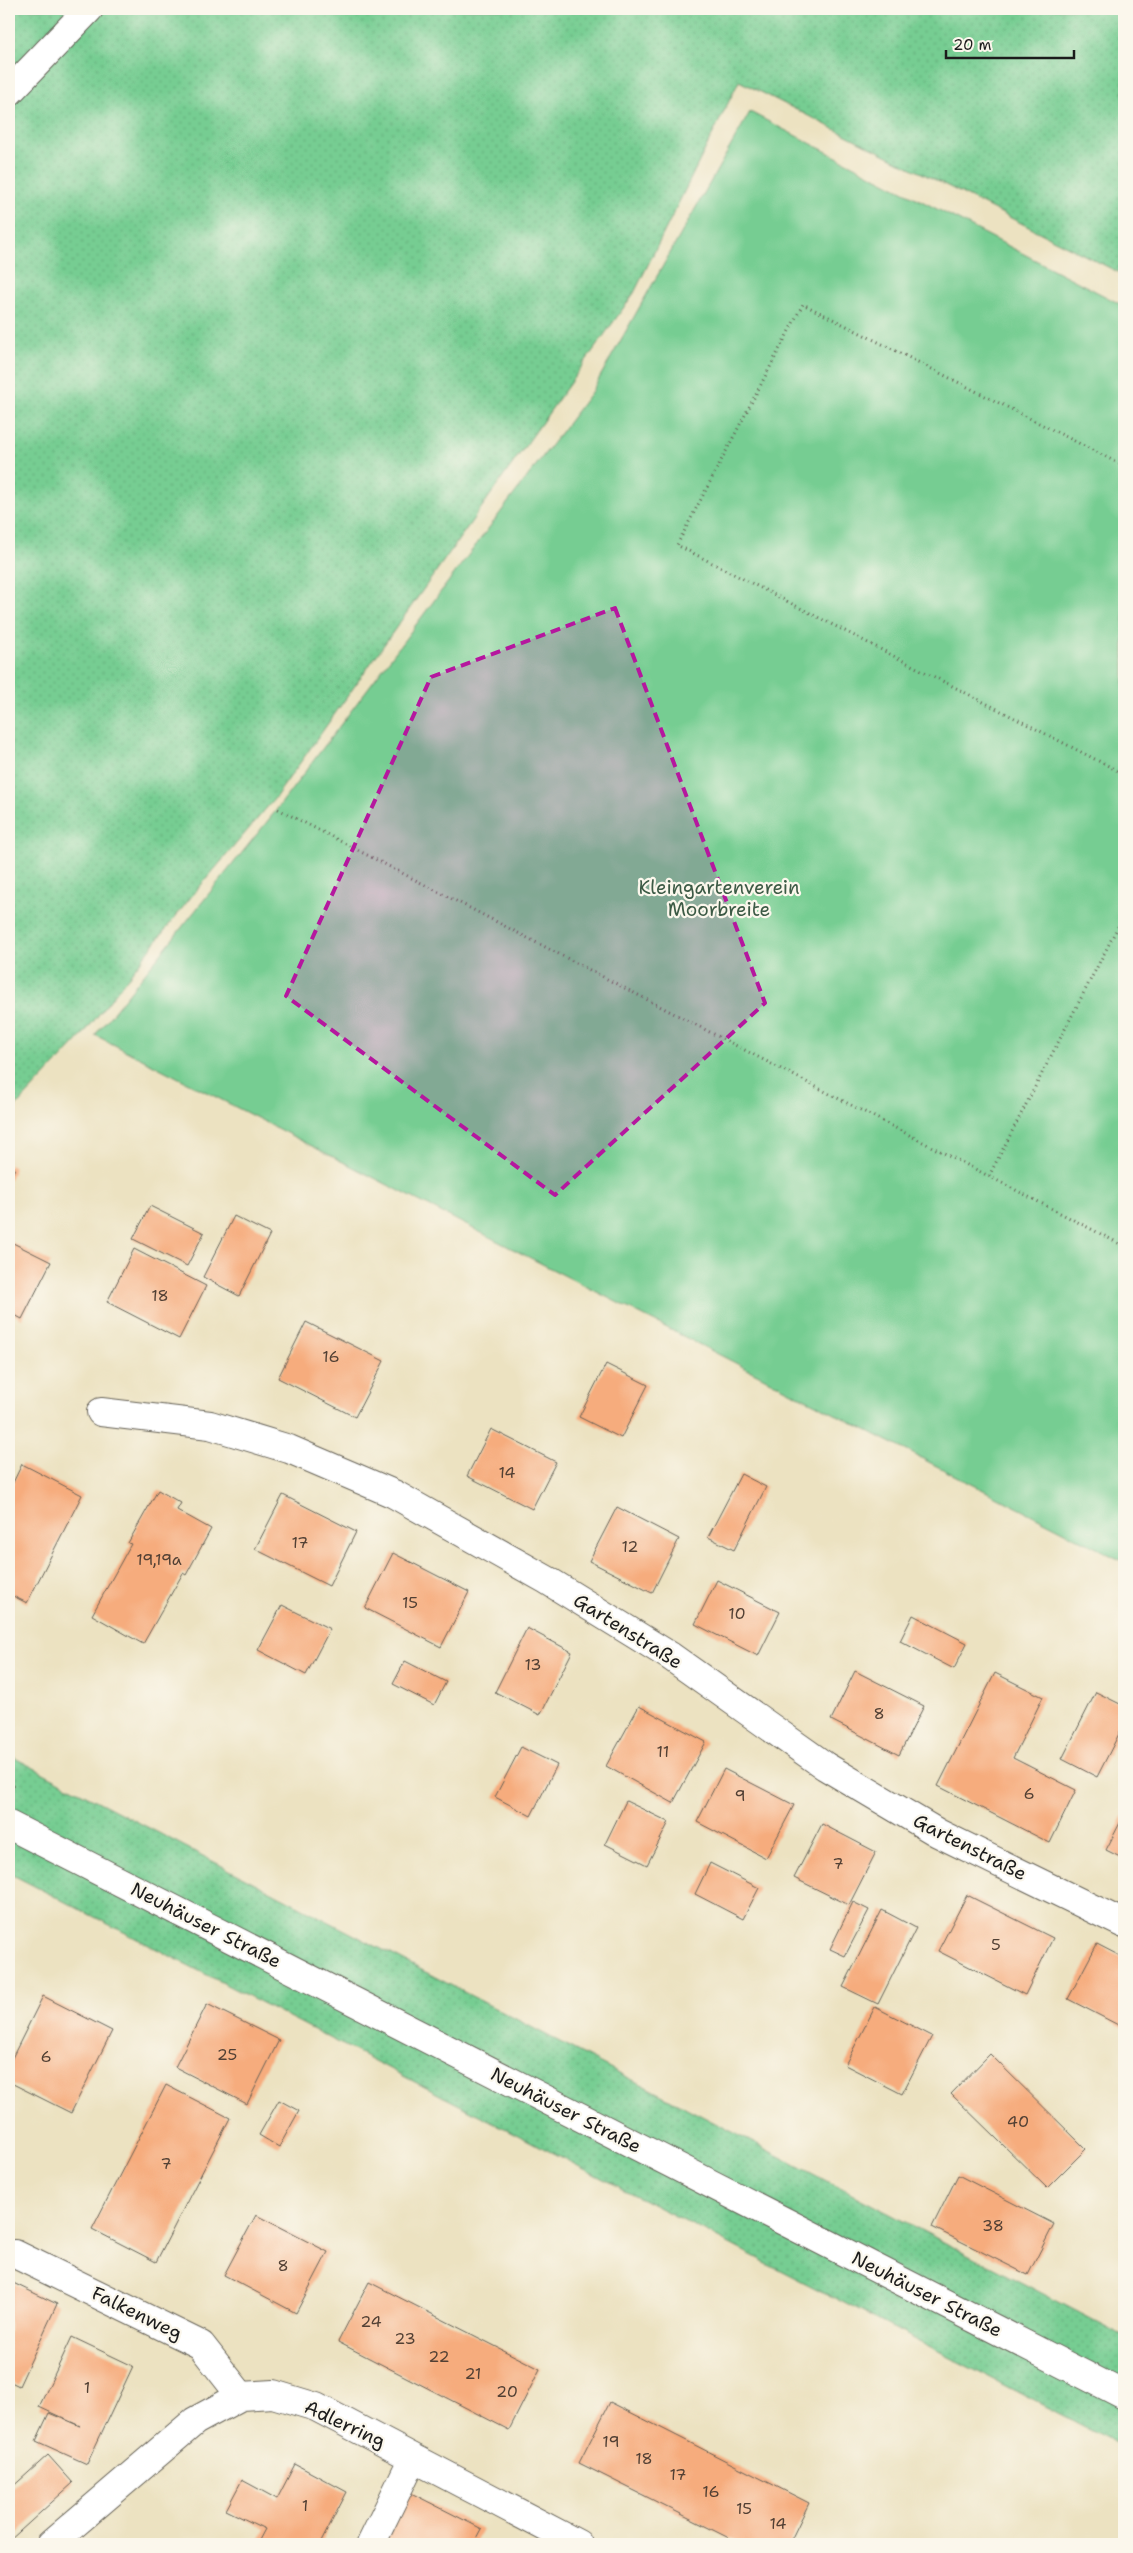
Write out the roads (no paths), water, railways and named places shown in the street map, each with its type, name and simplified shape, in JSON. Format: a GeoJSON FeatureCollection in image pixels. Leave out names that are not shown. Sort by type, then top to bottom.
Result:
{"type":"FeatureCollection","features":[{"type":"Feature","properties":{"kind":"street"},"geometry":{"type":"LineString","coordinates":[[9,92],[89,9]]}},
{"type":"Feature","properties":{"kind":"street","name":"Gartenstraße"},"geometry":{"type":"LineString","coordinates":[[102,1412],[210,1425],[289,1449],[394,1494],[548,1580],[670,1656],[825,1766],[938,1833],[1124,1924]]}},
{"type":"Feature","properties":{"kind":"street","name":"Neuhäuser Straße"},"geometry":{"type":"LineString","coordinates":[[9,1824],[1124,2395]]}},
{"type":"Feature","properties":{"kind":"street","name":"Falkenweg"},"geometry":{"type":"LineString","coordinates":[[15,2254],[201,2345],[241,2396]]}},
{"type":"Feature","properties":{"kind":"street","name":"Adlerring"},"geometry":{"type":"LineString","coordinates":[[51,2544],[195,2421],[241,2396],[273,2394],[316,2407],[578,2544]]}},
{"type":"Feature","properties":{"kind":"street"},"geometry":{"type":"LineString","coordinates":[[371,2544],[413,2458]]}},
{"type":"Feature","properties":{"kind":"park label","name":"Kleingartenverein Moorbreite"},"geometry":{"type":"Point","coordinates":[719,898]}}]}
